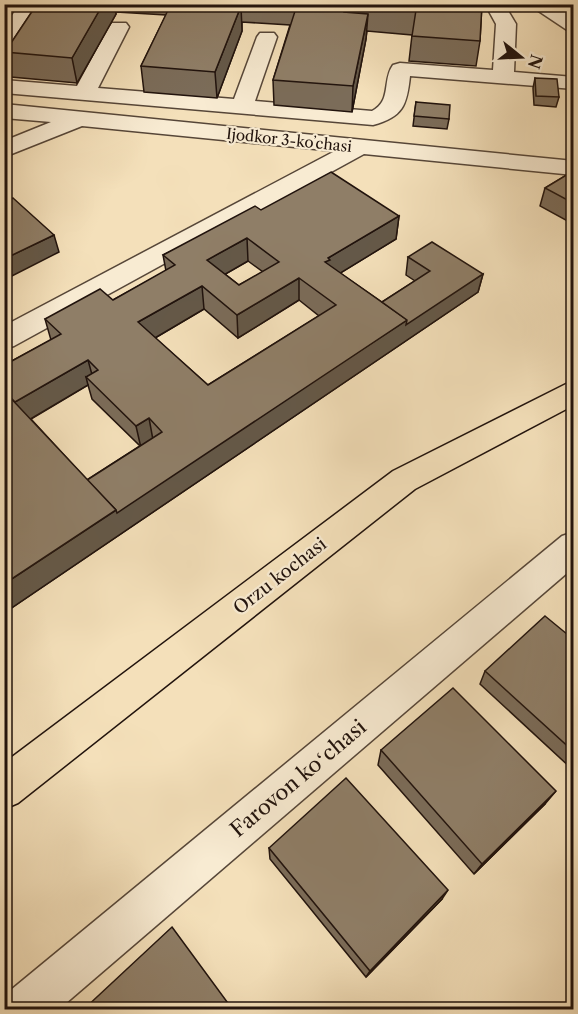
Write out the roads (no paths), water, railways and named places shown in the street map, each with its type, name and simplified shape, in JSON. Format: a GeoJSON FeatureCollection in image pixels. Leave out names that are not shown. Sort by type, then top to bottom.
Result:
{"type":"FeatureCollection","features":[{"type":"Feature","properties":{"kind":"main road","name":"Orzu kochasi"},"geometry":{"type":"LineString","coordinates":[[4,789],[404,480],[573,391]]}},
{"type":"Feature","properties":{"kind":"street"},"geometry":{"type":"LineString","coordinates":[[494,4],[506,24],[503,78]]}},
{"type":"Feature","properties":{"kind":"street"},"geometry":{"type":"LineString","coordinates":[[537,4],[573,26]]}},
{"type":"Feature","properties":{"kind":"street"},"geometry":{"type":"LineString","coordinates":[[4,21],[29,7]]}},
{"type":"Feature","properties":{"kind":"street"},"geometry":{"type":"LineString","coordinates":[[4,43],[29,7]]}},
{"type":"Feature","properties":{"kind":"street"},"geometry":{"type":"LineString","coordinates":[[84,93],[119,27]]}},
{"type":"Feature","properties":{"kind":"street"},"geometry":{"type":"LineString","coordinates":[[242,108],[267,37]]}},
{"type":"Feature","properties":{"kind":"street"},"geometry":{"type":"LineString","coordinates":[[4,86],[373,118],[391,111],[400,69],[573,83]]}},
{"type":"Feature","properties":{"kind":"street","name":"Ijodkor 3-koʼchasi"},"geometry":{"type":"LineString","coordinates":[[4,111],[573,168]]}},
{"type":"Feature","properties":{"kind":"street"},"geometry":{"type":"LineString","coordinates":[[4,150],[76,120]]}},
{"type":"Feature","properties":{"kind":"street"},"geometry":{"type":"LineString","coordinates":[[4,339],[360,147]]}},
{"type":"Feature","properties":{"kind":"street","name":"Farovon koʻchasi"},"geometry":{"type":"LineString","coordinates":[[22,1010],[573,546]]}}]}
